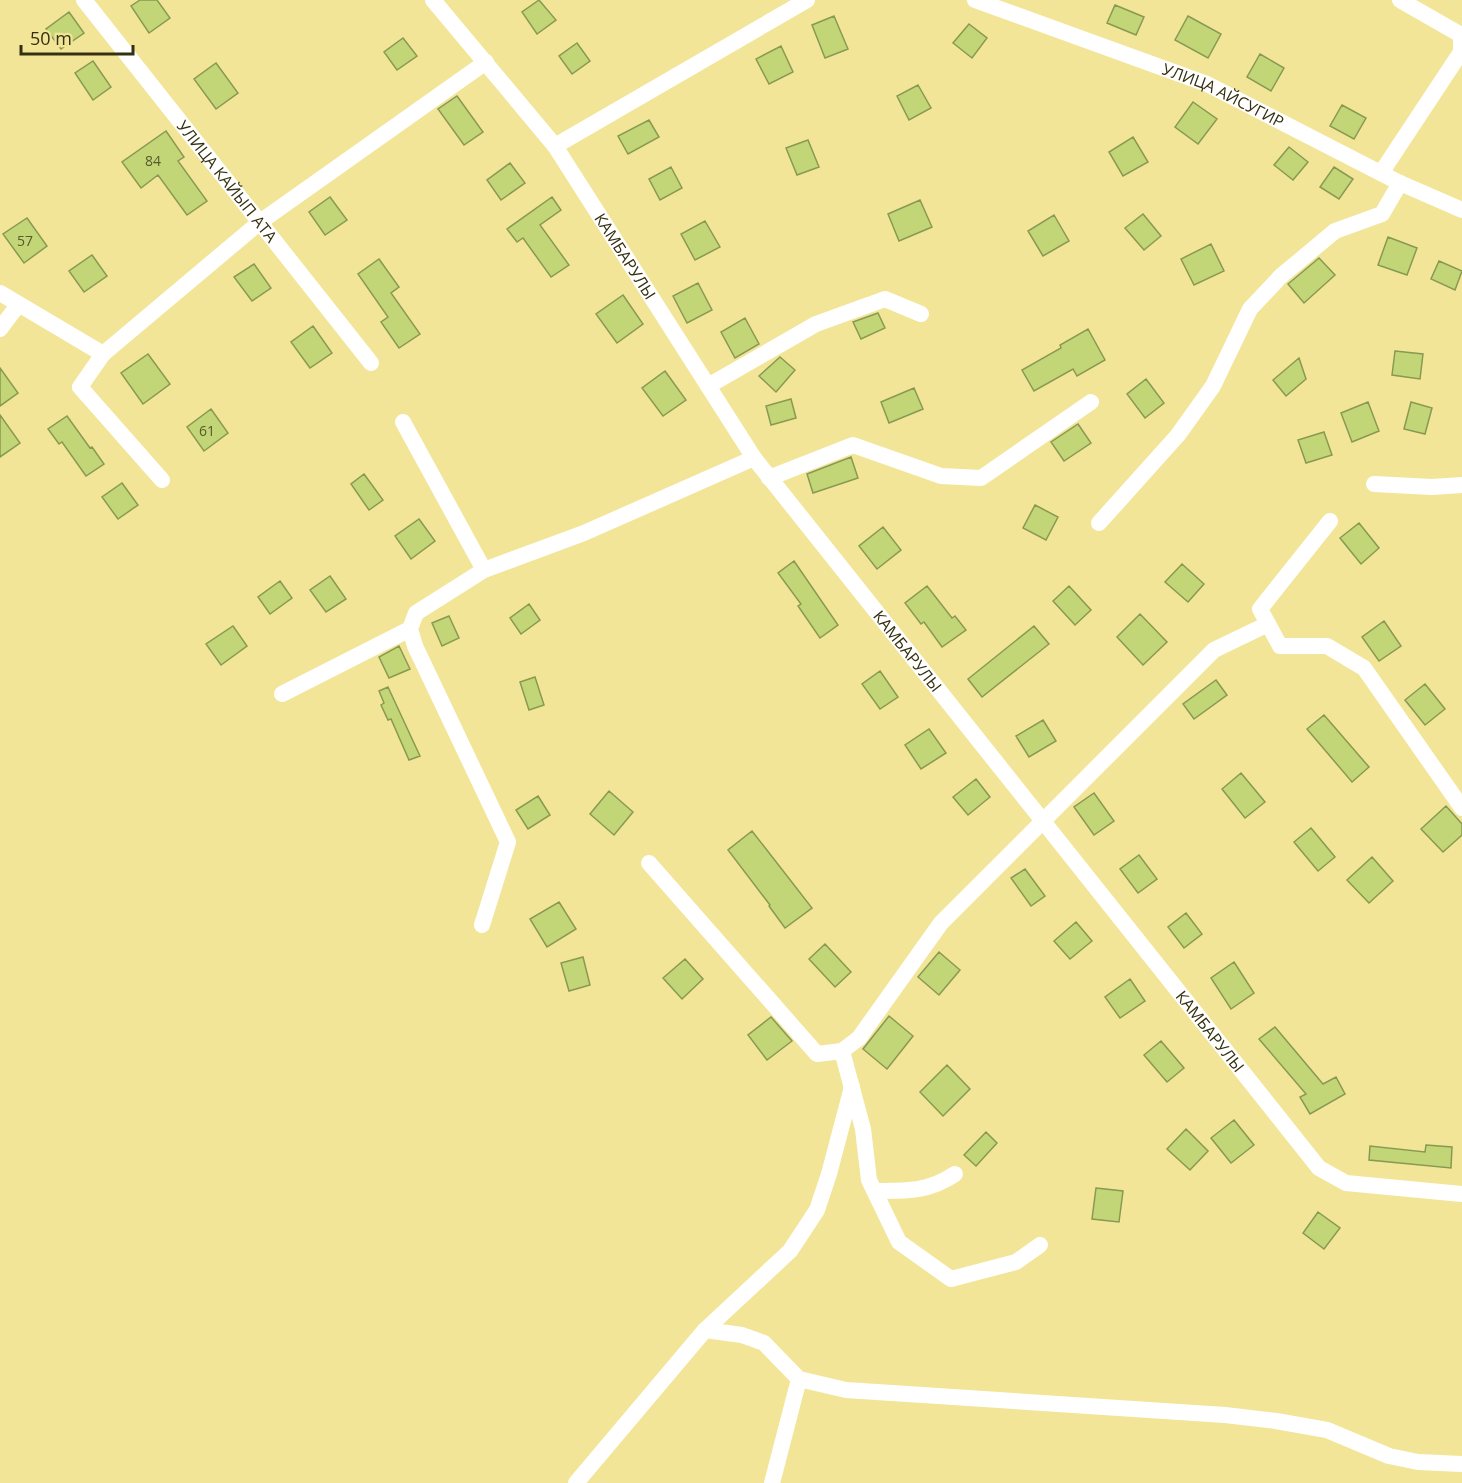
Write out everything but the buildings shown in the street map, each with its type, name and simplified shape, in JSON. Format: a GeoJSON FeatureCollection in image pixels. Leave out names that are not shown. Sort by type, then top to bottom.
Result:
{"type":"FeatureCollection","features":[{"type":"Feature","properties":{"kind":"street","name":"УЛИЦА КАЙЫП АТА"},"geometry":{"type":"LineString","coordinates":[[84,0],[371,363]]}},
{"type":"Feature","properties":{"kind":"street","name":"КАМБАРУЛЫ"},"geometry":{"type":"LineString","coordinates":[[433,0],[555,146],[769,478],[1044,820],[1319,1168],[1346,1184],[1462,1194]]}},
{"type":"Feature","properties":{"kind":"street"},"geometry":{"type":"LineString","coordinates":[[555,146],[807,0]]}},
{"type":"Feature","properties":{"kind":"street"},"geometry":{"type":"LineString","coordinates":[[1381,173],[1461,52],[1461,35],[1400,0]]}},
{"type":"Feature","properties":{"kind":"street","name":"УЛИЦА АЙСУГИР"},"geometry":{"type":"LineString","coordinates":[[980,1],[1207,84],[1400,183],[1462,210]]}},
{"type":"Feature","properties":{"kind":"street"},"geometry":{"type":"LineString","coordinates":[[162,480],[80,387],[103,354],[260,222],[486,62]]}},
{"type":"Feature","properties":{"kind":"street"},"geometry":{"type":"LineString","coordinates":[[1099,523],[1178,435],[1212,386],[1250,309],[1281,276],[1335,231],[1382,214],[1400,183]]}},
{"type":"Feature","properties":{"kind":"street"},"geometry":{"type":"LineString","coordinates":[[0,293],[103,354]]}},
{"type":"Feature","properties":{"kind":"street"},"geometry":{"type":"LineString","coordinates":[[708,386],[816,324],[885,299],[921,314]]}},
{"type":"Feature","properties":{"kind":"street"},"geometry":{"type":"LineString","coordinates":[[0,329],[18,305]]}},
{"type":"Feature","properties":{"kind":"street"},"geometry":{"type":"LineString","coordinates":[[769,478],[853,445],[941,476],[981,478],[1090,402]]}},
{"type":"Feature","properties":{"kind":"street"},"geometry":{"type":"LineString","coordinates":[[403,422],[484,570]]}},
{"type":"Feature","properties":{"kind":"street"},"geometry":{"type":"LineString","coordinates":[[482,925],[508,842],[415,646],[410,629],[416,613],[484,570],[584,533],[754,458]]}},
{"type":"Feature","properties":{"kind":"street"},"geometry":{"type":"LineString","coordinates":[[1374,484],[1432,487],[1462,485]]}},
{"type":"Feature","properties":{"kind":"street"},"geometry":{"type":"LineString","coordinates":[[1329,521],[1260,609],[1281,646],[1327,646],[1364,668],[1462,808]]}},
{"type":"Feature","properties":{"kind":"street"},"geometry":{"type":"LineString","coordinates":[[650,863],[817,1054],[842,1051],[859,1038],[941,923],[1214,650],[1268,624]]}},
{"type":"Feature","properties":{"kind":"street"},"geometry":{"type":"LineString","coordinates":[[282,694],[410,629]]}},
{"type":"Feature","properties":{"kind":"street"},"geometry":{"type":"LineString","coordinates":[[842,1051],[863,1129],[869,1180],[899,1242],[951,1279],[1016,1262],[1040,1245]]}},
{"type":"Feature","properties":{"kind":"street"},"geometry":{"type":"LineString","coordinates":[[576,1483],[705,1330],[790,1251],[817,1210],[852,1087]]}},
{"type":"Feature","properties":{"kind":"street"},"geometry":{"type":"LineString","coordinates":[[875,1191],[908,1191],[939,1184],[955,1174]]}},
{"type":"Feature","properties":{"kind":"street"},"geometry":{"type":"LineString","coordinates":[[705,1330],[742,1335],[764,1343],[799,1379],[846,1390],[1225,1415],[1276,1421],[1327,1430],[1389,1456],[1418,1462],[1462,1464]]}},
{"type":"Feature","properties":{"kind":"street"},"geometry":{"type":"LineString","coordinates":[[772,1483],[799,1379]]}}]}
